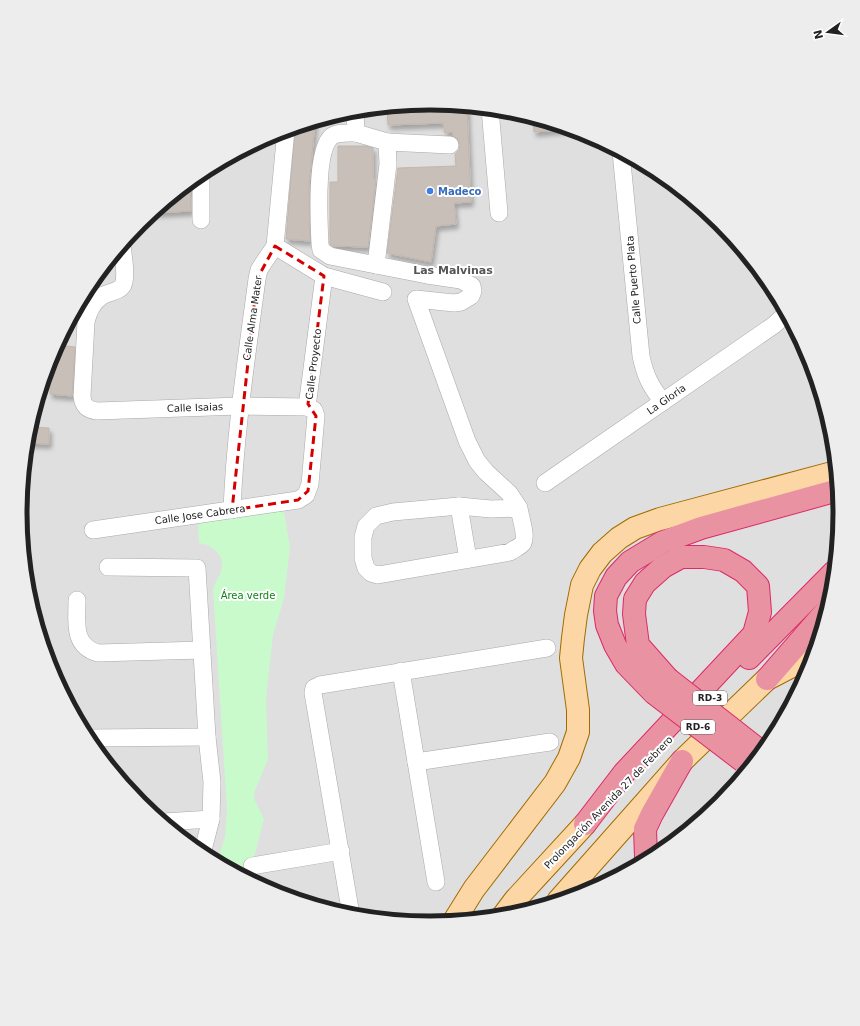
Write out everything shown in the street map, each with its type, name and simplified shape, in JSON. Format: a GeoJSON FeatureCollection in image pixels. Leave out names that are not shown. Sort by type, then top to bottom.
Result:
{"type":"FeatureCollection","features":[{"type":"Feature","properties":{"kind":"highway"},"geometry":{"type":"LineString","coordinates":[[767,510],[831,478]]}},
{"type":"Feature","properties":{"kind":"highway"},"geometry":{"type":"LineString","coordinates":[[661,686],[626,664],[615,645],[607,625],[605,611],[606,596],[616,577],[630,562],[663,542],[701,528],[832,492]]}},
{"type":"Feature","properties":{"kind":"highway"},"geometry":{"type":"LineString","coordinates":[[585,824],[624,773],[754,634],[760,612],[758,586],[743,571],[724,560],[704,557],[681,557],[663,567],[645,583],[636,599],[634,614],[638,645],[661,686]]}},
{"type":"Feature","properties":{"kind":"highway","name":"Prolongación Avenida 27 de Febrero"},"geometry":{"type":"LineString","coordinates":[[585,824],[828,578]]}},
{"type":"Feature","properties":{"kind":"highway","name":"RD-3"},"geometry":{"type":"LineString","coordinates":[[767,679],[818,620]]}},
{"type":"Feature","properties":{"kind":"highway","name":"RD-6"},"geometry":{"type":"LineString","coordinates":[[661,686],[752,756]]}},
{"type":"Feature","properties":{"kind":"highway"},"geometry":{"type":"LineString","coordinates":[[646,853],[645,829],[682,761]]}},
{"type":"Feature","properties":{"kind":"main road"},"geometry":{"type":"LineString","coordinates":[[458,915],[474,889],[555,783],[569,758],[578,732],[578,710],[571,658],[576,615],[582,585],[590,569],[602,553],[619,538],[635,528],[660,519],[831,473]]}},
{"type":"Feature","properties":{"kind":"main road","name":"RD-3"},"geometry":{"type":"LineString","coordinates":[[565,893],[682,761],[767,679],[805,659]]}},
{"type":"Feature","properties":{"kind":"main road","name":"Prolongación Avenida 27 de Febrero"},"geometry":{"type":"LineString","coordinates":[[509,908],[585,824]]}},
{"type":"Feature","properties":{"kind":"street"},"geometry":{"type":"LineString","coordinates":[[490,114],[499,213]]}},
{"type":"Feature","properties":{"kind":"street"},"geometry":{"type":"LineString","coordinates":[[355,117],[356,132]]}},
{"type":"Feature","properties":{"kind":"street"},"geometry":{"type":"LineString","coordinates":[[450,145],[387,142],[356,132],[334,135],[327,141],[322,156],[318,205],[321,250],[330,256],[461,280],[472,286],[473,291],[471,296],[461,302],[454,303],[416,299],[467,440],[477,461],[486,472],[509,493],[519,508],[524,536],[523,543],[518,548],[510,552],[378,575],[371,573],[366,568],[363,558],[363,537],[366,526],[376,516],[392,512],[459,506],[491,509],[519,508]]}},
{"type":"Feature","properties":{"kind":"street","name":"Calle Alma Mater"},"geometry":{"type":"LineString","coordinates":[[232,510],[240,406],[257,278],[264,262],[275,246],[285,137]]}},
{"type":"Feature","properties":{"kind":"street"},"geometry":{"type":"LineString","coordinates":[[376,265],[388,164],[387,142]]}},
{"type":"Feature","properties":{"kind":"street","name":"Calle Puerto Plata"},"geometry":{"type":"LineString","coordinates":[[622,159],[641,356],[645,373],[652,388],[663,402]]}},
{"type":"Feature","properties":{"kind":"street"},"geometry":{"type":"LineString","coordinates":[[201,182],[201,220]]}},
{"type":"Feature","properties":{"kind":"street"},"geometry":{"type":"LineString","coordinates":[[275,246],[324,276],[382,292]]}},
{"type":"Feature","properties":{"kind":"street","name":"Calle Isaias"},"geometry":{"type":"LineString","coordinates":[[122,253],[124,283],[119,289],[101,297],[95,302],[86,322],[82,401],[87,409],[96,411],[240,406],[307,407]]}},
{"type":"Feature","properties":{"kind":"street","name":"Calle Proyecto"},"geometry":{"type":"LineString","coordinates":[[306,496],[310,484],[316,416],[314,410],[307,407],[324,276]]}},
{"type":"Feature","properties":{"kind":"street","name":"La Gloria"},"geometry":{"type":"LineString","coordinates":[[545,483],[774,325],[782,318]]}},
{"type":"Feature","properties":{"kind":"street","name":"Calle Jose Cabrera"},"geometry":{"type":"LineString","coordinates":[[93,530],[298,500],[306,496]]}},
{"type":"Feature","properties":{"kind":"street"},"geometry":{"type":"LineString","coordinates":[[459,506],[468,559]]}},
{"type":"Feature","properties":{"kind":"street"},"geometry":{"type":"LineString","coordinates":[[108,567],[197,568],[207,737],[212,782],[211,819],[204,847]]}},
{"type":"Feature","properties":{"kind":"street"},"geometry":{"type":"LineString","coordinates":[[77,600],[78,633],[85,648],[91,651],[98,653],[202,650]]}},
{"type":"Feature","properties":{"kind":"street"},"geometry":{"type":"LineString","coordinates":[[350,908],[313,693],[314,688],[320,685],[401,671],[547,648]]}},
{"type":"Feature","properties":{"kind":"street"},"geometry":{"type":"LineString","coordinates":[[401,671],[436,882]]}},
{"type":"Feature","properties":{"kind":"street"},"geometry":{"type":"LineString","coordinates":[[96,738],[207,737]]}},
{"type":"Feature","properties":{"kind":"street"},"geometry":{"type":"LineString","coordinates":[[416,762],[550,742]]}},
{"type":"Feature","properties":{"kind":"street"},"geometry":{"type":"LineString","coordinates":[[171,822],[211,819]]}},
{"type":"Feature","properties":{"kind":"street"},"geometry":{"type":"LineString","coordinates":[[252,866],[341,850]]}},
{"type":"Feature","properties":{"kind":"highlighted area"},"geometry":{"type":"Polygon","coordinates":[[[275,246],[324,276],[308,404],[316,416],[308,491],[298,500],[232,510],[257,279],[275,246]]]}},
{"type":"Feature","properties":{"kind":"shaded area"},"geometry":{"type":"Polygon","coordinates":[[[430,110],[483,113],[560,131],[632,164],[675,193],[696,210],[733,247],[750,268],[765,289],[791,335],[812,383],[830,460],[833,513],[830,566],[812,643],[779,715],[750,758],[733,779],[696,816],[654,848],[631,862],[560,895],[483,913],[430,916],[404,915],[377,913],[326,902],[300,895],[252,874],[228,862],[185,833],[164,816],[127,779],[95,737],[81,714],[48,643],[30,566],[27,513],[28,487],[30,460],[41,409],[48,383],[69,335],[81,311],[110,268],[127,247],[164,210],[206,178],[229,164],[300,131],[377,113],[430,110]]]}},
{"type":"Feature","properties":{"kind":"green space","name":"Área verde"},"geometry":{"type":"Polygon","coordinates":[[[284,511],[290,548],[284,598],[273,635],[266,699],[268,759],[254,793],[255,801],[264,819],[250,873],[219,856],[225,837],[227,810],[213,589],[220,573],[222,561],[217,552],[209,546],[199,543],[198,523],[284,511]]]}},
{"type":"Feature","properties":{"kind":"building","name":"Madeco"},"geometry":{"type":"Polygon","coordinates":[[[430,110],[467,112],[471,202],[454,203],[456,224],[436,226],[431,262],[387,253],[398,168],[456,166],[455,154],[459,150],[459,140],[453,136],[453,132],[445,133],[443,123],[388,125],[387,112],[430,110]]]}},
{"type":"Feature","properties":{"kind":"building"},"geometry":{"type":"Polygon","coordinates":[[[533,124],[556,130],[534,132],[533,124]]]}},
{"type":"Feature","properties":{"kind":"building"},"geometry":{"type":"Polygon","coordinates":[[[314,127],[309,186],[310,241],[286,239],[294,133],[314,127]]]}},
{"type":"Feature","properties":{"kind":"building"},"geometry":{"type":"Polygon","coordinates":[[[338,146],[366,146],[373,148],[373,178],[376,179],[368,247],[333,246],[330,244],[330,182],[338,182],[338,146]]]}},
{"type":"Feature","properties":{"kind":"building"},"geometry":{"type":"Polygon","coordinates":[[[190,189],[191,211],[161,213],[190,189]]]}},
{"type":"Feature","properties":{"kind":"building"},"geometry":{"type":"Polygon","coordinates":[[[64,346],[75,347],[72,396],[50,394],[50,379],[53,379],[54,369],[64,346]]]}},
{"type":"Feature","properties":{"kind":"building"},"geometry":{"type":"Polygon","coordinates":[[[37,427],[49,428],[49,444],[33,443],[37,427]]]}},
{"type":"Feature","properties":{"kind":"place","name":"Madeco"},"geometry":{"type":"Point","coordinates":[430,191]}},
{"type":"Feature","properties":{"kind":"district","name":"Las Malvinas"},"geometry":{"type":"Point","coordinates":[453,270]}}]}
